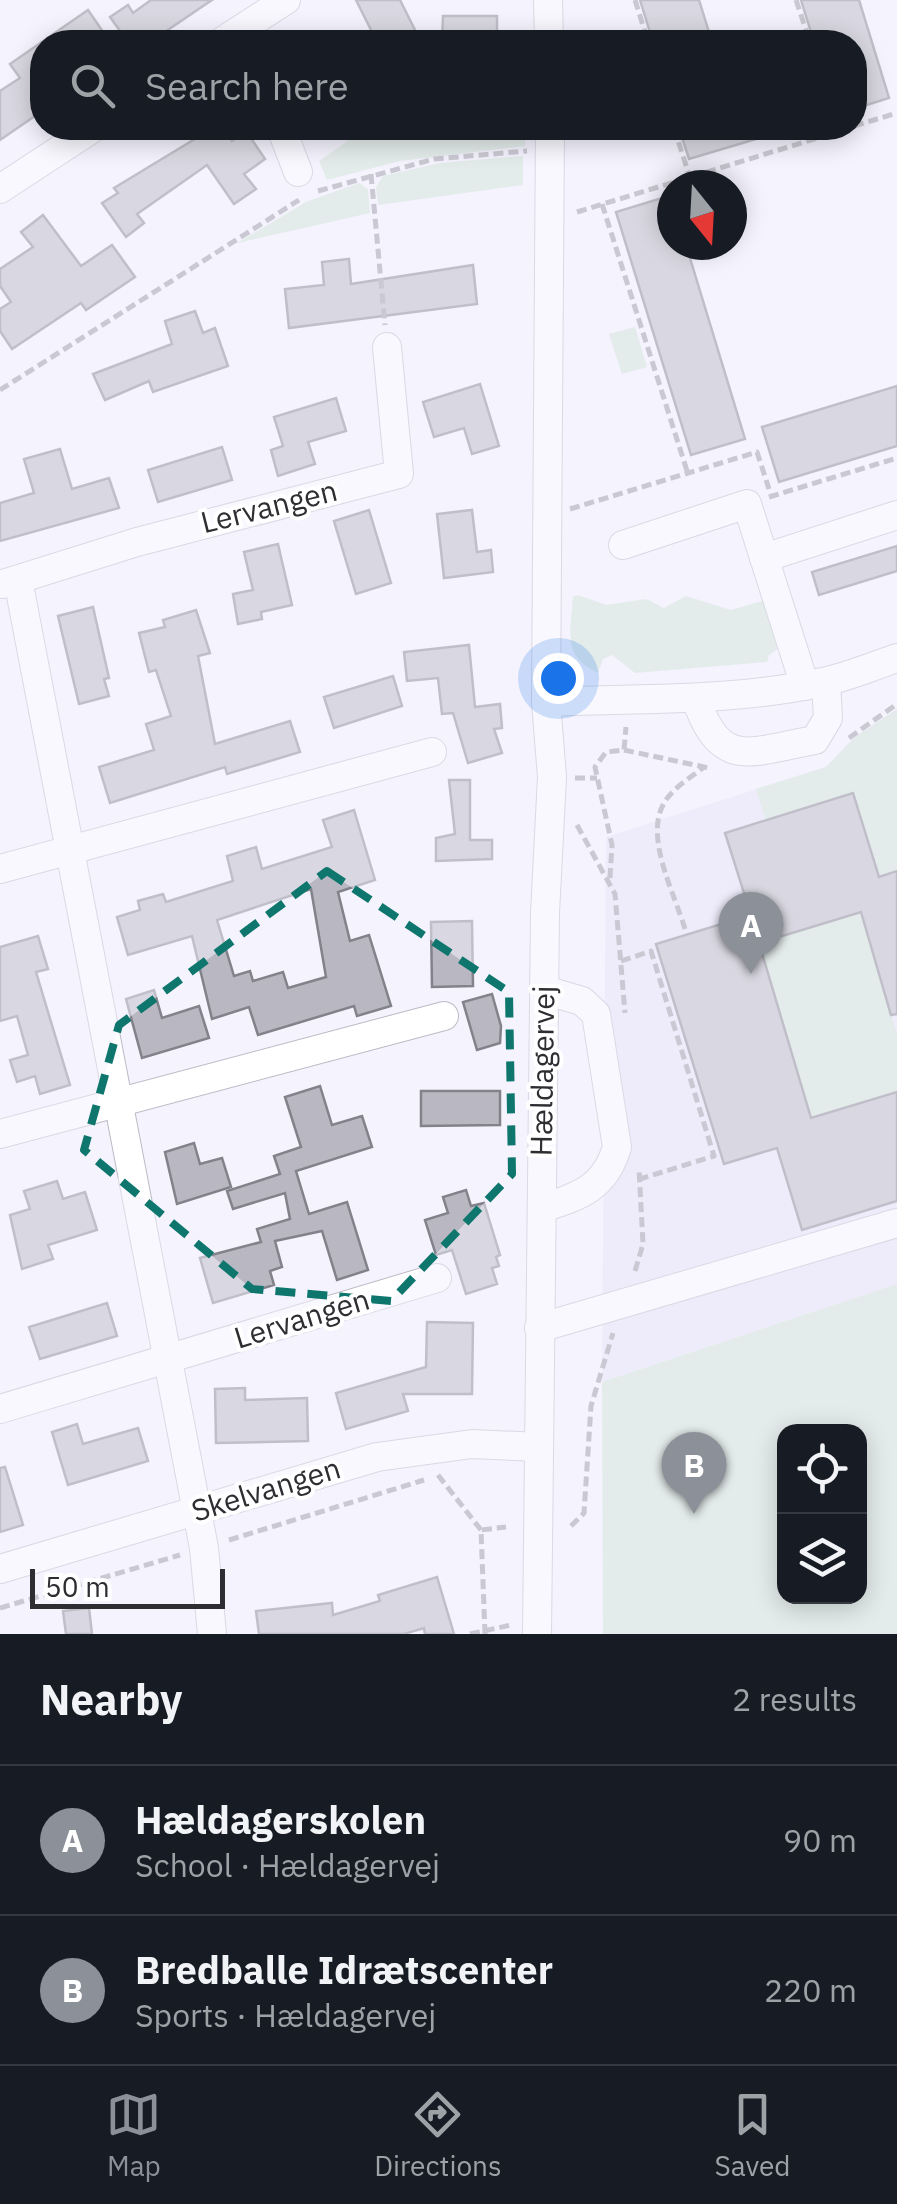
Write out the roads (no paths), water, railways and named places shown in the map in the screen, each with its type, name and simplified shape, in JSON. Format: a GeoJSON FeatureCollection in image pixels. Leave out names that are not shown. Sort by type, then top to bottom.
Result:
{"type":"FeatureCollection","features":[{"type":"Feature","properties":{"kind":"street"},"geometry":{"type":"LineString","coordinates":[[241,30],[286,0]]}},
{"type":"Feature","properties":{"kind":"street"},"geometry":{"type":"LineString","coordinates":[[548,0],[548,30]]}},
{"type":"Feature","properties":{"kind":"street"},"geometry":{"type":"LineString","coordinates":[[0,189],[75,140]]}},
{"type":"Feature","properties":{"kind":"street"},"geometry":{"type":"LineString","coordinates":[[286,140],[298,172]]}},
{"type":"Feature","properties":{"kind":"street","name":"Hældagervej"},"geometry":{"type":"LineString","coordinates":[[537,1634],[544,990],[552,777],[546,702],[550,140]]}},
{"type":"Feature","properties":{"kind":"street","name":"Lervangen"},"geometry":{"type":"LineString","coordinates":[[212,1634],[196,1511],[70,850],[9,582],[137,542],[399,474],[387,347]]}},
{"type":"Feature","properties":{"kind":"street"},"geometry":{"type":"LineString","coordinates":[[623,546],[759,500],[764,558],[828,718],[814,740],[748,752],[724,747],[708,734],[696,699]]}},
{"type":"Feature","properties":{"kind":"street"},"geometry":{"type":"LineString","coordinates":[[764,558],[897,515]]}},
{"type":"Feature","properties":{"kind":"street"},"geometry":{"type":"LineString","coordinates":[[546,702],[696,699],[816,684],[897,658]]}},
{"type":"Feature","properties":{"kind":"street"},"geometry":{"type":"LineString","coordinates":[[0,869],[432,752]]}},
{"type":"Feature","properties":{"kind":"street"},"geometry":{"type":"LineString","coordinates":[[542,1208],[597,1186],[611,1169],[617,1147],[596,1014],[582,1001],[544,990]]}},
{"type":"Feature","properties":{"kind":"street"},"geometry":{"type":"LineString","coordinates":[[0,1134],[444,1016]]}},
{"type":"Feature","properties":{"kind":"street"},"geometry":{"type":"LineString","coordinates":[[540,1328],[897,1223]]}},
{"type":"Feature","properties":{"kind":"street","name":"Lervangen"},"geometry":{"type":"LineString","coordinates":[[0,1410],[437,1278]]}},
{"type":"Feature","properties":{"kind":"street","name":"Skelvangen"},"geometry":{"type":"LineString","coordinates":[[0,1568],[377,1457],[472,1444],[538,1446]]}},
{"type":"Feature","properties":{"kind":"place","name":"Hældagerskolen"},"geometry":{"type":"Point","coordinates":[751,974]}},
{"type":"Feature","properties":{"kind":"place","name":"Bredballe Idrætscenter"},"geometry":{"type":"Point","coordinates":[694,1514]}}]}
